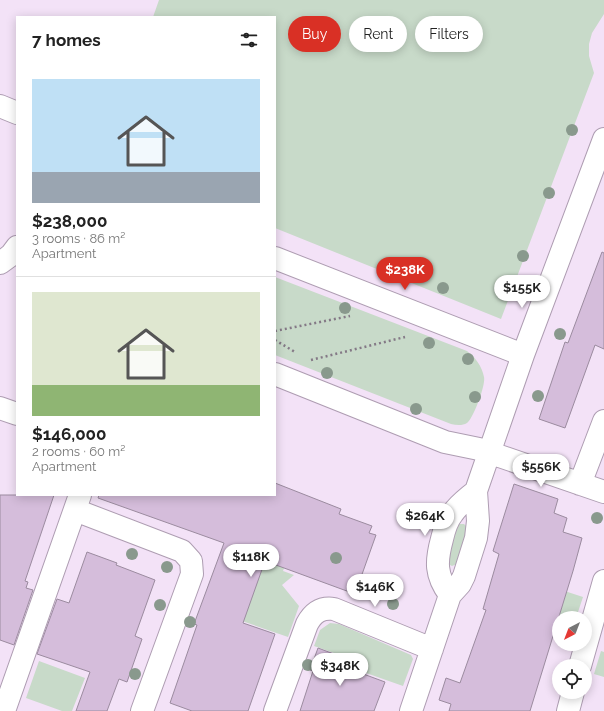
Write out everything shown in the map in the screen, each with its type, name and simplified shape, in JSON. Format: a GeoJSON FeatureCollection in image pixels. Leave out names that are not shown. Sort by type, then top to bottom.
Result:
{"type":"FeatureCollection","features":[{"type":"Feature","properties":{"kind":"street"},"geometry":{"type":"LineString","coordinates":[[0,106],[16,113]]}},
{"type":"Feature","properties":{"kind":"street"},"geometry":{"type":"LineString","coordinates":[[411,711],[450,595],[457,588],[464,576],[476,538],[478,521],[476,491],[489,452],[523,354],[604,139]]}},
{"type":"Feature","properties":{"kind":"street"},"geometry":{"type":"LineString","coordinates":[[0,263],[11,255],[16,248]]}},
{"type":"Feature","properties":{"kind":"street"},"geometry":{"type":"LineString","coordinates":[[276,258],[523,354]]}},
{"type":"Feature","properties":{"kind":"street"},"geometry":{"type":"LineString","coordinates":[[280,376],[445,442],[489,452],[604,492]]}},
{"type":"Feature","properties":{"kind":"street"},"geometry":{"type":"LineString","coordinates":[[0,408],[16,414]]}},
{"type":"Feature","properties":{"kind":"street"},"geometry":{"type":"LineString","coordinates":[[580,484],[604,421]]}},
{"type":"Feature","properties":{"kind":"street"},"geometry":{"type":"LineString","coordinates":[[450,595],[440,578],[437,568],[437,557],[444,531],[452,513],[476,491]]}},
{"type":"Feature","properties":{"kind":"street"},"geometry":{"type":"LineString","coordinates":[[4,711],[77,502],[182,551],[191,561],[192,574],[142,711]]}},
{"type":"Feature","properties":{"kind":"street"},"geometry":{"type":"LineString","coordinates":[[582,659],[604,581]]}},
{"type":"Feature","properties":{"kind":"street"},"geometry":{"type":"LineString","coordinates":[[275,711],[307,624],[313,615],[322,609],[334,609],[432,649]]}},
{"type":"Feature","properties":{"kind":"street"},"geometry":{"type":"LineString","coordinates":[[568,711],[571,699]]}},
{"type":"Feature","properties":{"kind":"path"},"geometry":{"type":"LineString","coordinates":[[276,331],[353,314],[359,309],[366,293]]}},
{"type":"Feature","properties":{"kind":"path"},"geometry":{"type":"LineString","coordinates":[[280,376],[294,364],[408,337]]}},
{"type":"Feature","properties":{"kind":"path"},"geometry":{"type":"LineString","coordinates":[[276,341],[299,354]]}},
{"type":"Feature","properties":{"kind":"path"},"geometry":{"type":"LineString","coordinates":[[306,357],[312,359]]}},
{"type":"Feature","properties":{"kind":"green space"},"geometry":{"type":"Polygon","coordinates":[[[159,0],[604,0],[604,14],[592,33],[589,44],[589,56],[594,73],[501,319],[276,228],[276,16],[153,16],[159,0]]]}},
{"type":"Feature","properties":{"kind":"green space"},"geometry":{"type":"Polygon","coordinates":[[[276,277],[467,351],[473,356],[482,369],[484,377],[481,394],[476,409],[467,423],[463,425],[451,424],[276,355],[276,277]]]}},
{"type":"Feature","properties":{"kind":"green space"},"geometry":{"type":"Polygon","coordinates":[[[278,522],[298,529],[283,571],[294,575],[282,585],[299,606],[288,637],[242,621],[278,522]]]}},
{"type":"Feature","properties":{"kind":"green space"},"geometry":{"type":"Polygon","coordinates":[[[459,524],[464,524],[468,528],[457,564],[452,566],[448,564],[454,529],[459,524]]]}},
{"type":"Feature","properties":{"kind":"green space"},"geometry":{"type":"Polygon","coordinates":[[[537,582],[583,597],[578,611],[552,611],[552,612],[530,605],[537,582]]]}},
{"type":"Feature","properties":{"kind":"green space"},"geometry":{"type":"Polygon","coordinates":[[[330,623],[339,624],[411,655],[413,659],[403,686],[349,667],[351,659],[314,646],[320,630],[330,623]]]}},
{"type":"Feature","properties":{"kind":"green space"},"geometry":{"type":"Polygon","coordinates":[[[601,651],[604,652],[604,677],[594,674],[601,651]]]}},
{"type":"Feature","properties":{"kind":"green space"},"geometry":{"type":"Polygon","coordinates":[[[39,661],[85,678],[72,711],[62,711],[26,698],[39,661]]]}},
{"type":"Feature","properties":{"kind":"building"},"geometry":{"type":"Polygon","coordinates":[[[602,252],[604,253],[604,349],[595,345],[565,428],[539,419],[565,342],[568,343],[602,252]]]}},
{"type":"Feature","properties":{"kind":"building"},"geometry":{"type":"Polygon","coordinates":[[[276,483],[341,509],[339,514],[372,526],[369,533],[376,535],[355,594],[265,561],[243,623],[275,634],[248,711],[192,711],[170,703],[197,625],[194,624],[224,543],[98,498],[99,496],[276,496],[276,483]]]}},
{"type":"Feature","properties":{"kind":"building"},"geometry":{"type":"Polygon","coordinates":[[[514,484],[558,499],[554,513],[567,518],[563,532],[582,538],[561,611],[552,611],[552,639],[530,711],[449,711],[451,704],[439,700],[446,678],[460,683],[486,610],[483,609],[499,554],[493,551],[514,484]]]}},
{"type":"Feature","properties":{"kind":"building"},"geometry":{"type":"Polygon","coordinates":[[[0,495],[54,496],[25,581],[28,582],[26,588],[33,590],[14,645],[0,640],[0,495]]]}},
{"type":"Feature","properties":{"kind":"building"},"geometry":{"type":"Polygon","coordinates":[[[87,552],[117,563],[116,565],[155,580],[135,636],[142,639],[127,682],[119,679],[107,711],[76,711],[90,672],[37,654],[57,599],[69,603],[87,552]]]}},
{"type":"Feature","properties":{"kind":"building"},"geometry":{"type":"Polygon","coordinates":[[[318,648],[350,660],[347,668],[385,682],[374,711],[300,711],[313,671],[310,670],[318,648]]]}}]}
